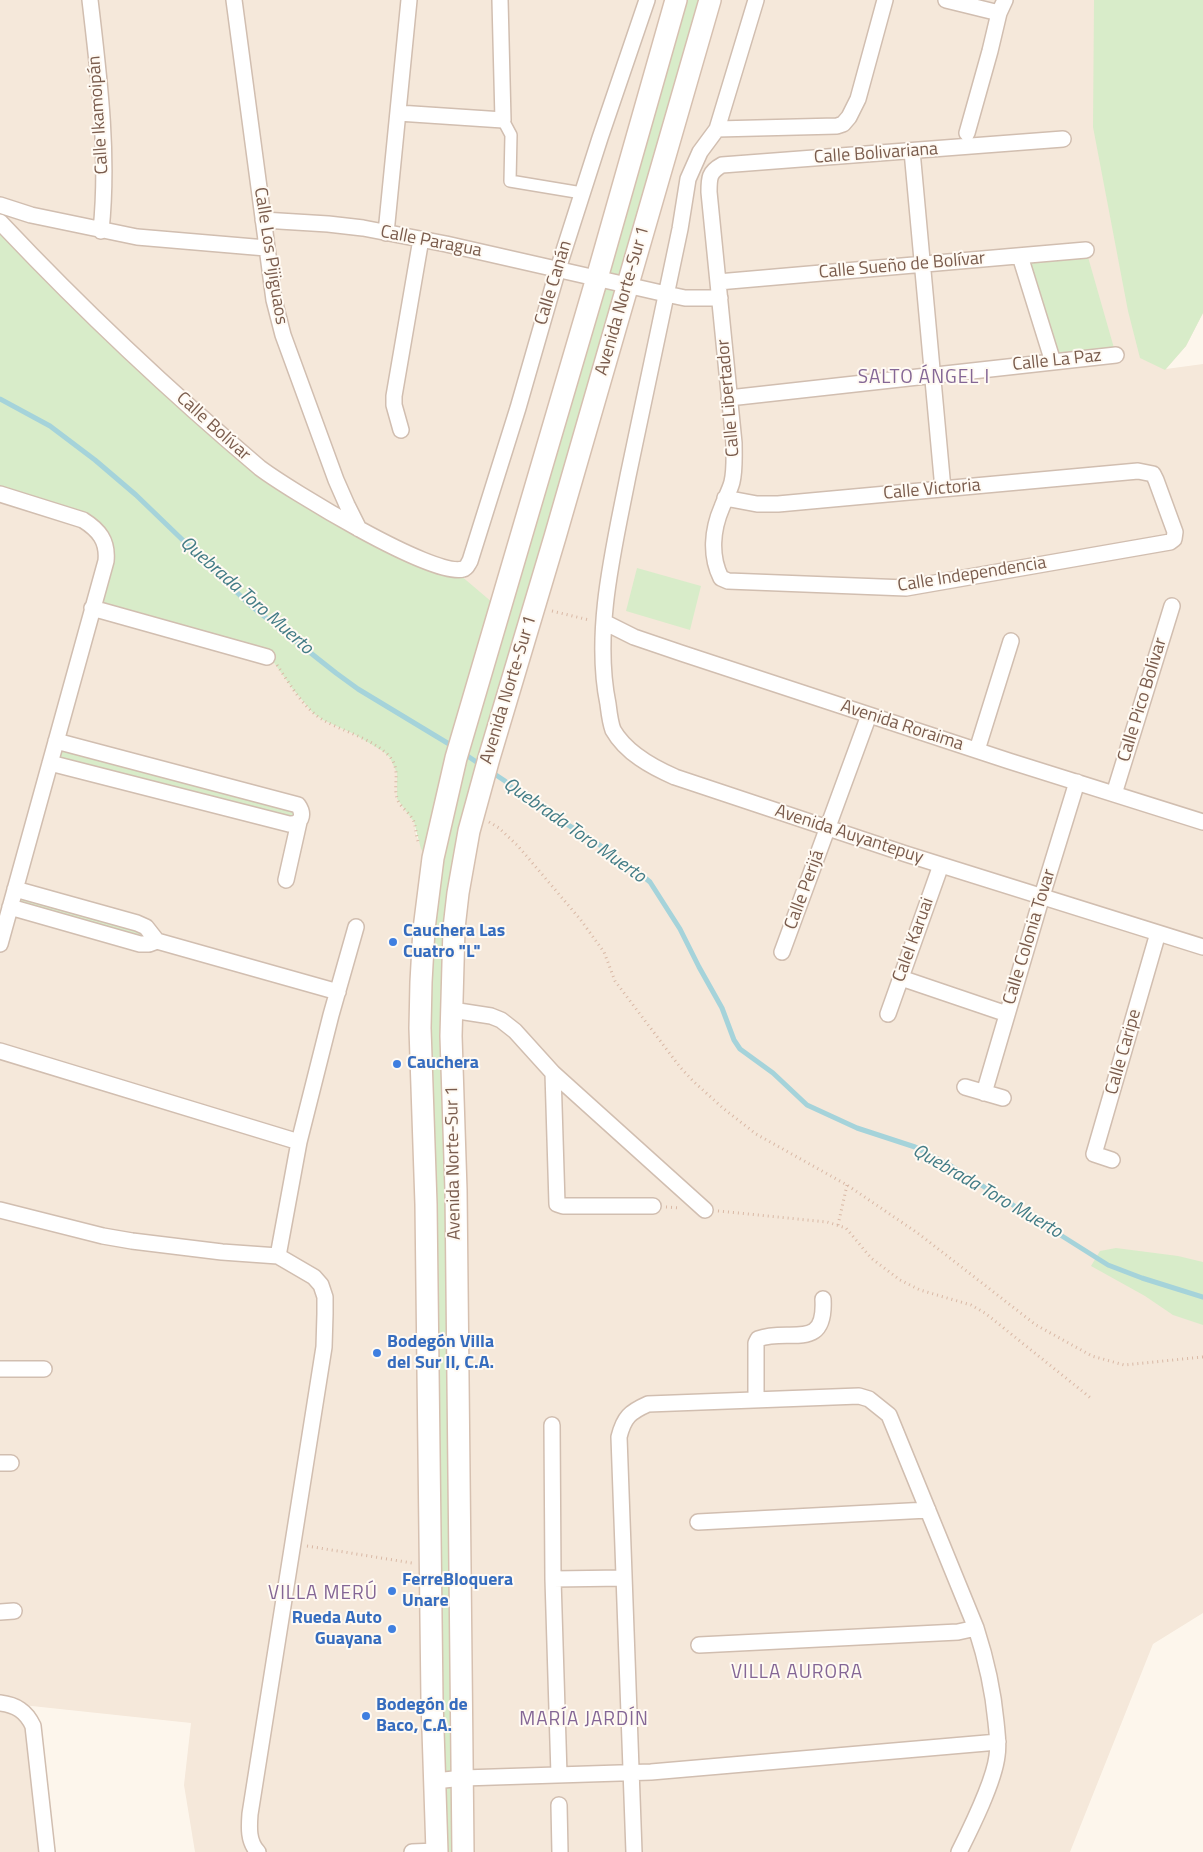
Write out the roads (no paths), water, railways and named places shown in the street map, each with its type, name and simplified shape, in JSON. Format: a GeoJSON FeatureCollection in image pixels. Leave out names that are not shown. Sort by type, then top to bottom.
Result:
{"type":"FeatureCollection","features":[{"type":"Feature","properties":{"kind":"main road","name":"Avenida Norte-Sur 1"},"geometry":{"type":"LineString","coordinates":[[437,1851],[430,1566],[426,1204],[420,1019],[422,958],[433,858],[448,791],[468,717],[597,278],[676,0]]}},
{"type":"Feature","properties":{"kind":"main road","name":"Avenida Norte-Sur 1"},"geometry":{"type":"LineString","coordinates":[[463,1852],[452,1010],[454,928],[458,893],[475,807],[710,0]]}},
{"type":"Feature","properties":{"kind":"street","name":"Calle Ikamoipán"},"geometry":{"type":"LineString","coordinates":[[90,0],[104,138],[101,231]]}},
{"type":"Feature","properties":{"kind":"street","name":"Calle Los Pijiguaos"},"geometry":{"type":"LineString","coordinates":[[234,0],[274,300],[283,335],[336,480],[360,529]]}},
{"type":"Feature","properties":{"kind":"street"},"geometry":{"type":"LineString","coordinates":[[386,233],[408,0]]}},
{"type":"Feature","properties":{"kind":"street"},"geometry":{"type":"LineString","coordinates":[[500,0],[503,120],[511,134],[510,181],[582,193]]}},
{"type":"Feature","properties":{"kind":"street","name":"Calle Canán"},"geometry":{"type":"LineString","coordinates":[[466,567],[470,561],[518,408],[582,193],[647,0]]}},
{"type":"Feature","properties":{"kind":"street"},"geometry":{"type":"LineString","coordinates":[[756,0],[717,130],[837,126],[843,124],[850,117],[858,99],[885,0]]}},
{"type":"Feature","properties":{"kind":"street"},"geometry":{"type":"LineString","coordinates":[[946,0],[1002,7],[967,133]]}},
{"type":"Feature","properties":{"kind":"street"},"geometry":{"type":"LineString","coordinates":[[398,112],[503,120]]}},
{"type":"Feature","properties":{"kind":"street","name":"Avenida Auyantepuy"},"geometry":{"type":"LineString","coordinates":[[717,130],[700,152],[688,179],[680,228],[612,556],[604,622],[604,668],[606,697],[613,728],[636,755],[654,768],[675,777],[941,865],[1203,946]]}},
{"type":"Feature","properties":{"kind":"street","name":"Calle Bolivariana"},"geometry":{"type":"LineString","coordinates":[[710,192],[709,178],[714,169],[722,165],[1063,139]]}},
{"type":"Feature","properties":{"kind":"street"},"geometry":{"type":"LineString","coordinates":[[912,151],[943,489]]}},
{"type":"Feature","properties":{"kind":"street","name":"Calle Libertador"},"geometry":{"type":"LineString","coordinates":[[710,192],[734,466],[732,483],[714,528],[713,541],[716,568],[721,578],[728,581],[743,581]]}},
{"type":"Feature","properties":{"kind":"street"},"geometry":{"type":"LineString","coordinates":[[0,206],[101,231],[137,237],[266,248]]}},
{"type":"Feature","properties":{"kind":"street","name":"Calle Paragua"},"geometry":{"type":"LineString","coordinates":[[263,220],[328,224],[386,233],[685,298],[720,298]]}},
{"type":"Feature","properties":{"kind":"street","name":"Calle Bolívar"},"geometry":{"type":"LineString","coordinates":[[0,222],[48,273],[135,357],[260,468],[293,491],[360,529],[433,564],[452,569],[466,567]]}},
{"type":"Feature","properties":{"kind":"street"},"geometry":{"type":"LineString","coordinates":[[401,430],[394,405],[394,396],[421,240]]}},
{"type":"Feature","properties":{"kind":"street","name":"Calle Sueño de Bolívar"},"geometry":{"type":"LineString","coordinates":[[718,282],[1086,250]]}},
{"type":"Feature","properties":{"kind":"street"},"geometry":{"type":"LineString","coordinates":[[1020,256],[1053,362]]}},
{"type":"Feature","properties":{"kind":"street","name":"Calle La Paz"},"geometry":{"type":"LineString","coordinates":[[729,398],[1116,355]]}},
{"type":"Feature","properties":{"kind":"street","name":"Calle Victoria"},"geometry":{"type":"LineString","coordinates":[[725,498],[757,504],[778,504],[1138,471],[1153,474],[1156,480],[1175,532],[1174,539],[1170,542]]}},
{"type":"Feature","properties":{"kind":"street"},"geometry":{"type":"LineString","coordinates":[[0,494],[83,520],[94,527],[102,537],[107,550],[106,560],[0,944]]}},
{"type":"Feature","properties":{"kind":"street","name":"Calle Independencia"},"geometry":{"type":"LineString","coordinates":[[743,581],[906,588],[1170,542]]}},
{"type":"Feature","properties":{"kind":"street","name":"Calle Pico Bolívar"},"geometry":{"type":"LineString","coordinates":[[1114,794],[1172,606]]}},
{"type":"Feature","properties":{"kind":"street"},"geometry":{"type":"LineString","coordinates":[[92,608],[267,657]]}},
{"type":"Feature","properties":{"kind":"street","name":"Avenida Roraima"},"geometry":{"type":"LineString","coordinates":[[604,622],[634,637],[681,653],[1203,822]]}},
{"type":"Feature","properties":{"kind":"street"},"geometry":{"type":"LineString","coordinates":[[977,750],[1011,641]]}},
{"type":"Feature","properties":{"kind":"street","name":"Calle Perijá"},"geometry":{"type":"LineString","coordinates":[[782,952],[869,715]]}},
{"type":"Feature","properties":{"kind":"street"},"geometry":{"type":"LineString","coordinates":[[56,741],[298,805],[302,810],[302,816],[286,880]]}},
{"type":"Feature","properties":{"kind":"street"},"geometry":{"type":"LineString","coordinates":[[50,763],[288,824],[295,825],[299,822]]}},
{"type":"Feature","properties":{"kind":"street"},"geometry":{"type":"LineString","coordinates":[[168,793],[173,772]]}},
{"type":"Feature","properties":{"kind":"street","name":"Calle Colonia Tovar"},"geometry":{"type":"LineString","coordinates":[[984,1093],[1077,782]]}},
{"type":"Feature","properties":{"kind":"street","name":"Calel Karuai"},"geometry":{"type":"LineString","coordinates":[[888,1014],[941,865]]}},
{"type":"Feature","properties":{"kind":"street"},"geometry":{"type":"LineString","coordinates":[[15,890],[137,923],[146,927],[157,941],[338,992]]}},
{"type":"Feature","properties":{"kind":"street"},"geometry":{"type":"LineString","coordinates":[[10,907],[140,944],[149,944],[157,941]]}},
{"type":"Feature","properties":{"kind":"street"},"geometry":{"type":"LineString","coordinates":[[278,1256],[299,1142],[356,927]]}},
{"type":"Feature","properties":{"kind":"street","name":"Calle Caripe"},"geometry":{"type":"LineString","coordinates":[[1112,1160],[1094,1154],[1158,933]]}},
{"type":"Feature","properties":{"kind":"street"},"geometry":{"type":"LineString","coordinates":[[901,978],[1007,1014]]}},
{"type":"Feature","properties":{"kind":"street"},"geometry":{"type":"LineString","coordinates":[[452,1010],[478,1013],[500,1020],[515,1031],[552,1073],[705,1210]]}},
{"type":"Feature","properties":{"kind":"street"},"geometry":{"type":"LineString","coordinates":[[0,1051],[299,1142]]}},
{"type":"Feature","properties":{"kind":"street"},"geometry":{"type":"LineString","coordinates":[[552,1073],[557,1204],[563,1206],[653,1206]]}},
{"type":"Feature","properties":{"kind":"street"},"geometry":{"type":"LineString","coordinates":[[966,1087],[1003,1098]]}},
{"type":"Feature","properties":{"kind":"street"},"geometry":{"type":"LineString","coordinates":[[0,1210],[132,1241],[222,1252],[278,1256],[314,1277],[321,1285],[325,1306],[324,1346],[250,1814],[250,1838],[255,1850],[258,1852]]}},
{"type":"Feature","properties":{"kind":"street"},"geometry":{"type":"LineString","coordinates":[[756,1400],[756,1342],[758,1339],[810,1334],[820,1325],[824,1315],[823,1300]]}},
{"type":"Feature","properties":{"kind":"street"},"geometry":{"type":"LineString","coordinates":[[0,1370],[44,1369]]}},
{"type":"Feature","properties":{"kind":"street"},"geometry":{"type":"LineString","coordinates":[[634,1852],[619,1437],[625,1419],[634,1411],[648,1404],[859,1396],[869,1399],[889,1415],[976,1628],[992,1684],[998,1742],[997,1757],[993,1772],[960,1852]]}},
{"type":"Feature","properties":{"kind":"street"},"geometry":{"type":"LineString","coordinates":[[552,1425],[553,1579],[559,1775]]}},
{"type":"Feature","properties":{"kind":"street"},"geometry":{"type":"LineString","coordinates":[[698,1522],[928,1510]]}},
{"type":"Feature","properties":{"kind":"street"},"geometry":{"type":"LineString","coordinates":[[553,1579],[624,1578]]}},
{"type":"Feature","properties":{"kind":"street"},"geometry":{"type":"LineString","coordinates":[[699,1645],[958,1632],[976,1628]]}},
{"type":"Feature","properties":{"kind":"street"},"geometry":{"type":"LineString","coordinates":[[0,1703],[11,1704],[20,1709],[29,1716],[33,1726],[47,1852]]}},
{"type":"Feature","properties":{"kind":"street"},"geometry":{"type":"LineString","coordinates":[[434,1781],[462,1778],[631,1772],[998,1742]]}},
{"type":"Feature","properties":{"kind":"street"},"geometry":{"type":"LineString","coordinates":[[559,1805],[560,1852]]}},
{"type":"Feature","properties":{"kind":"street"},"geometry":{"type":"LineString","coordinates":[[412,1852],[437,1851]]}},
{"type":"Feature","properties":{"kind":"waterway","name":"Quebrada Toro Muerto"},"geometry":{"type":"LineString","coordinates":[[0,399],[50,426],[95,460],[136,495],[250,605],[336,673],[358,689],[454,747]]}},
{"type":"Feature","properties":{"kind":"waterway","name":"Quebrada Toro Muerto"},"geometry":{"type":"LineString","coordinates":[[463,753],[481,765]]}},
{"type":"Feature","properties":{"kind":"waterway","name":"Quebrada Toro Muerto"},"geometry":{"type":"LineString","coordinates":[[490,771],[505,781],[520,795],[591,839],[650,882],[680,929],[722,1008],[734,1040],[740,1049],[773,1073],[807,1105],[857,1128],[915,1147],[951,1166],[1108,1265],[1203,1297]]}},
{"type":"Feature","properties":{"kind":"place","name":"Cauchera Las Cuatro \"L\""},"geometry":{"type":"Point","coordinates":[393,942]}},
{"type":"Feature","properties":{"kind":"place","name":"Cauchera"},"geometry":{"type":"Point","coordinates":[397,1064]}},
{"type":"Feature","properties":{"kind":"place","name":"Bodegón Villa del Sur II, C.A."},"geometry":{"type":"Point","coordinates":[377,1353]}},
{"type":"Feature","properties":{"kind":"place","name":"FerreBloquera Unare"},"geometry":{"type":"Point","coordinates":[392,1591]}},
{"type":"Feature","properties":{"kind":"place","name":"Rueda Auto Guayana"},"geometry":{"type":"Point","coordinates":[392,1629]}},
{"type":"Feature","properties":{"kind":"place","name":"Bodegón de Baco, C.A."},"geometry":{"type":"Point","coordinates":[366,1716]}},
{"type":"Feature","properties":{"kind":"district","name":"SALTO ÁNGEL I"},"geometry":{"type":"Point","coordinates":[924,378]}},
{"type":"Feature","properties":{"kind":"district","name":"VILLA MERÚ"},"geometry":{"type":"Point","coordinates":[323,1594]}},
{"type":"Feature","properties":{"kind":"district","name":"VILLA AURORA"},"geometry":{"type":"Point","coordinates":[797,1673]}},
{"type":"Feature","properties":{"kind":"district","name":"MARÍA JARDÍN"},"geometry":{"type":"Point","coordinates":[584,1720]}}]}
